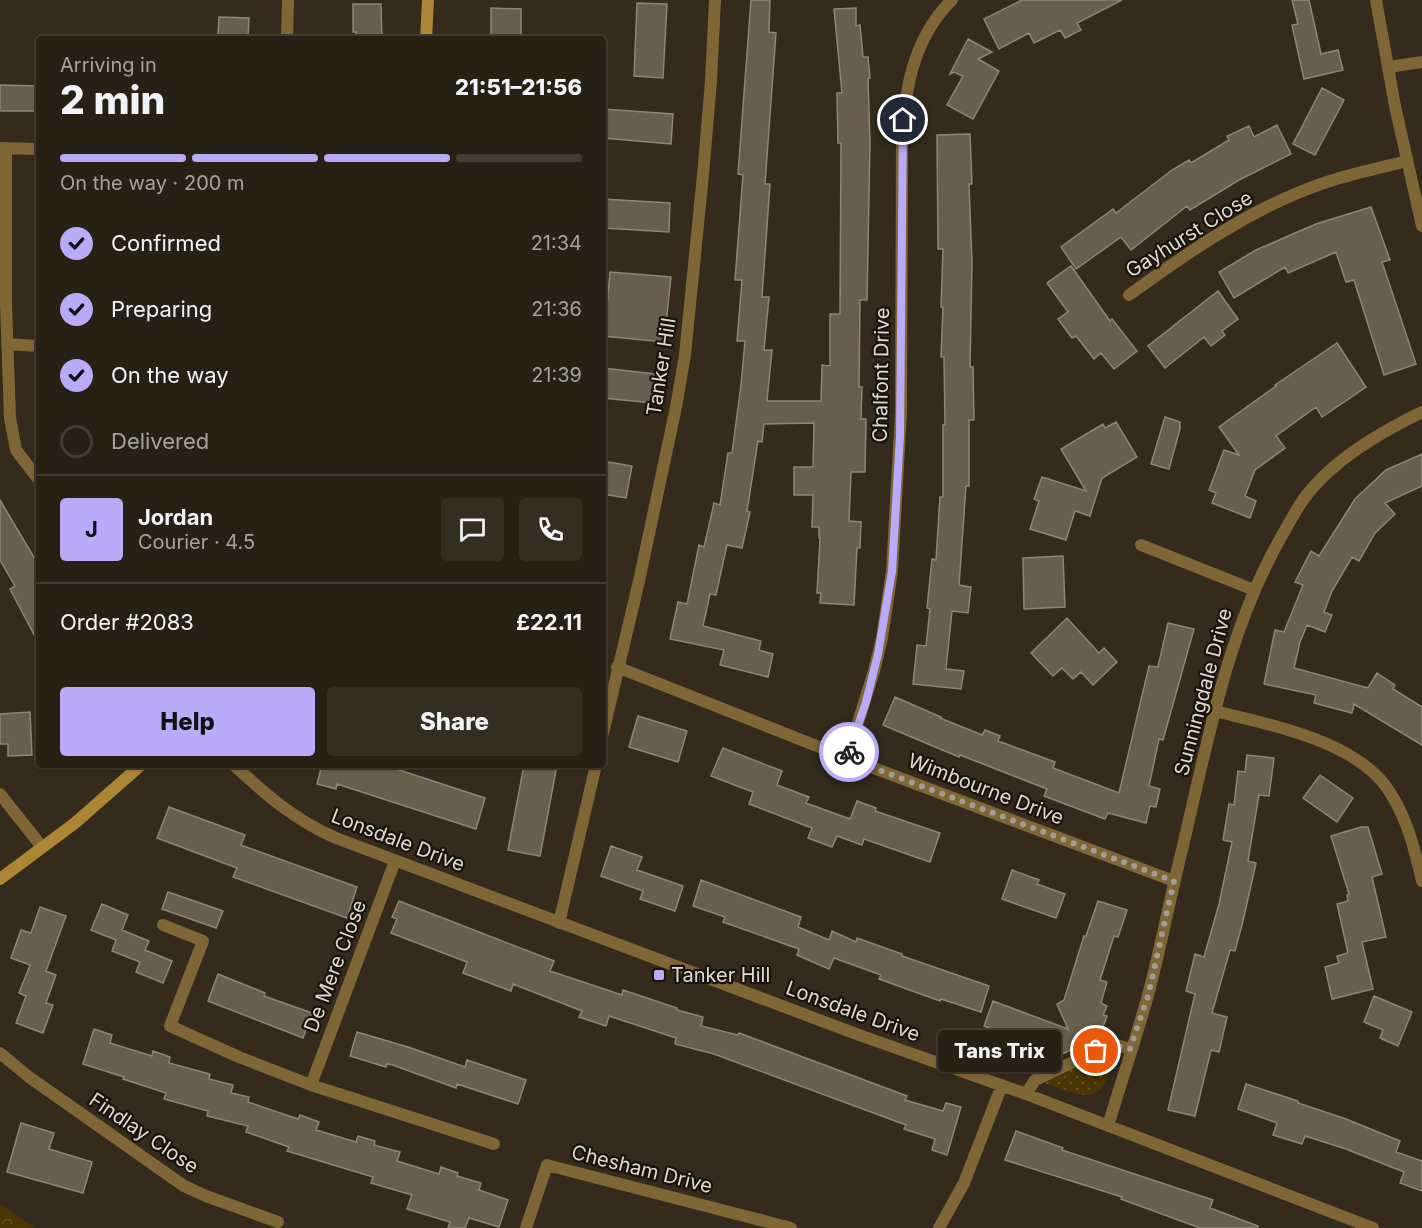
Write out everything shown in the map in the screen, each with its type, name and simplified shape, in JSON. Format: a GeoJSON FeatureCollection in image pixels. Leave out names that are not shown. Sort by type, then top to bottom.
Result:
{"type":"FeatureCollection","features":[{"type":"Feature","properties":{"kind":"street"},"geometry":{"type":"LineString","coordinates":[[287,36],[288,0]]}},
{"type":"Feature","properties":{"kind":"street"},"geometry":{"type":"LineString","coordinates":[[426,36],[428,0]]}},
{"type":"Feature","properties":{"kind":"street","name":"Tanker Hill"},"geometry":{"type":"LineString","coordinates":[[606,719],[639,581],[685,355],[704,164],[715,0]]}},
{"type":"Feature","properties":{"kind":"street","name":"Chalfont Drive"},"geometry":{"type":"LineString","coordinates":[[847,758],[877,660],[892,571],[900,460],[904,107],[909,80],[922,41],[931,25],[952,0]]}},
{"type":"Feature","properties":{"kind":"street"},"geometry":{"type":"LineString","coordinates":[[1376,0],[1422,226]]}},
{"type":"Feature","properties":{"kind":"street"},"geometry":{"type":"LineString","coordinates":[[1389,67],[1422,62]]}},
{"type":"Feature","properties":{"kind":"street"},"geometry":{"type":"LineString","coordinates":[[36,149],[3,148],[7,344],[12,438],[16,450],[36,476]]}},
{"type":"Feature","properties":{"kind":"street","name":"Gayhurst Close"},"geometry":{"type":"LineString","coordinates":[[1129,295],[1202,244],[1263,209],[1325,182],[1407,161]]}},
{"type":"Feature","properties":{"kind":"street"},"geometry":{"type":"LineString","coordinates":[[7,344],[36,346]]}},
{"type":"Feature","properties":{"kind":"street","name":"Sunningdale Drive"},"geometry":{"type":"LineString","coordinates":[[1108,1126],[1148,996],[1215,711],[1233,647],[1254,590],[1267,561],[1296,511],[1318,482],[1360,448],[1422,412]]}},
{"type":"Feature","properties":{"kind":"street"},"geometry":{"type":"LineString","coordinates":[[1141,545],[1254,590]]}},
{"type":"Feature","properties":{"kind":"street","name":"Wimbourne Drive"},"geometry":{"type":"LineString","coordinates":[[617,667],[847,758],[1174,881]]}},
{"type":"Feature","properties":{"kind":"street"},"geometry":{"type":"LineString","coordinates":[[1215,711],[1262,723],[1332,747],[1357,760],[1377,776],[1390,792],[1406,822],[1422,881]]}},
{"type":"Feature","properties":{"kind":"street"},"geometry":{"type":"LineString","coordinates":[[0,879],[100,802],[138,768]]}},
{"type":"Feature","properties":{"kind":"street","name":"Lonsdale Drive"},"geometry":{"type":"LineString","coordinates":[[237,768],[275,802],[302,822],[336,838],[859,1035],[1026,1094],[1373,1228]]}},
{"type":"Feature","properties":{"kind":"street"},"geometry":{"type":"LineString","coordinates":[[559,923],[595,768]]}},
{"type":"Feature","properties":{"kind":"street"},"geometry":{"type":"LineString","coordinates":[[0,794],[42,847]]}},
{"type":"Feature","properties":{"kind":"street","name":"De Mere Close"},"geometry":{"type":"LineString","coordinates":[[311,1085],[395,861]]}},
{"type":"Feature","properties":{"kind":"street"},"geometry":{"type":"LineString","coordinates":[[163,925],[203,941],[170,1026],[239,1057],[311,1085],[494,1144]]}},
{"type":"Feature","properties":{"kind":"street"},"geometry":{"type":"LineString","coordinates":[[1026,1094],[1035,1080],[1105,1047],[1116,1045],[1130,1049]]}},
{"type":"Feature","properties":{"kind":"street","name":"Findlay Close"},"geometry":{"type":"LineString","coordinates":[[0,1053],[28,1077],[184,1185],[206,1196],[278,1222]]}},
{"type":"Feature","properties":{"kind":"street"},"geometry":{"type":"LineString","coordinates":[[939,1228],[964,1183],[1002,1085]]}},
{"type":"Feature","properties":{"kind":"street","name":"Chesham Drive"},"geometry":{"type":"LineString","coordinates":[[526,1228],[548,1165],[791,1228]]}},
{"type":"Feature","properties":{"kind":"green space"},"geometry":{"type":"Polygon","coordinates":[[[1110,1053],[1116,1058],[1104,1085],[1097,1091],[1082,1095],[1045,1083],[1053,1077],[1110,1053]]]}},
{"type":"Feature","properties":{"kind":"green space"},"geometry":{"type":"Polygon","coordinates":[[[0,1204],[35,1228],[0,1228],[0,1204]]]}},
{"type":"Feature","properties":{"kind":"building"},"geometry":{"type":"Polygon","coordinates":[[[751,0],[770,0],[769,32],[776,33],[765,184],[770,184],[762,297],[769,297],[764,350],[772,350],[767,401],[821,401],[822,365],[830,366],[830,314],[840,314],[841,143],[838,143],[837,93],[842,93],[834,9],[856,8],[856,26],[860,25],[863,57],[868,57],[870,78],[868,79],[870,142],[867,300],[860,300],[859,387],[862,387],[861,419],[866,419],[865,472],[851,472],[849,521],[861,522],[860,548],[857,548],[854,605],[820,603],[821,593],[817,593],[820,538],[819,527],[812,527],[813,495],[794,495],[794,467],[813,467],[814,423],[764,424],[762,442],[758,441],[747,511],[750,512],[742,548],[727,545],[716,595],[710,594],[703,626],[761,641],[759,650],[773,654],[768,677],[720,665],[724,650],[670,639],[678,602],[687,604],[699,545],[704,547],[714,503],[720,505],[728,453],[732,453],[741,385],[745,341],[737,341],[742,280],[735,280],[743,175],[738,174],[751,0]]]}},
{"type":"Feature","properties":{"kind":"building"},"geometry":{"type":"Polygon","coordinates":[[[1022,0],[1122,0],[1077,23],[1081,30],[1065,38],[1060,30],[1034,43],[1029,33],[999,49],[984,19],[1022,0]]]}},
{"type":"Feature","properties":{"kind":"building"},"geometry":{"type":"Polygon","coordinates":[[[1292,0],[1309,0],[1321,54],[1338,50],[1343,70],[1304,79],[1292,25],[1298,24],[1292,0]]]}},
{"type":"Feature","properties":{"kind":"building"},"geometry":{"type":"Polygon","coordinates":[[[637,3],[667,4],[663,78],[634,76],[637,3]]]}},
{"type":"Feature","properties":{"kind":"building"},"geometry":{"type":"Polygon","coordinates":[[[353,4],[381,4],[382,36],[356,36],[356,32],[353,32],[353,4]]]}},
{"type":"Feature","properties":{"kind":"building"},"geometry":{"type":"Polygon","coordinates":[[[491,8],[521,9],[521,36],[491,36],[491,8]]]}},
{"type":"Feature","properties":{"kind":"building"},"geometry":{"type":"Polygon","coordinates":[[[219,17],[249,18],[248,36],[218,36],[219,17]]]}},
{"type":"Feature","properties":{"kind":"building"},"geometry":{"type":"Polygon","coordinates":[[[968,39],[992,52],[978,59],[999,71],[973,119],[947,105],[963,76],[954,72],[950,74],[968,39]]]}},
{"type":"Feature","properties":{"kind":"building"},"geometry":{"type":"Polygon","coordinates":[[[0,85],[36,86],[36,111],[0,111],[0,85]]]}},
{"type":"Feature","properties":{"kind":"building"},"geometry":{"type":"Polygon","coordinates":[[[1322,88],[1344,100],[1315,155],[1293,144],[1322,88]]]}},
{"type":"Feature","properties":{"kind":"building"},"geometry":{"type":"Polygon","coordinates":[[[606,109],[673,114],[671,144],[606,138],[606,109]]]}},
{"type":"Feature","properties":{"kind":"building"},"geometry":{"type":"Polygon","coordinates":[[[1277,125],[1291,154],[1239,180],[1190,210],[1187,206],[1131,250],[1121,237],[1076,269],[1061,247],[1113,209],[1116,213],[1172,170],[1189,160],[1191,163],[1229,140],[1227,136],[1249,126],[1254,137],[1277,125]]]}},
{"type":"Feature","properties":{"kind":"building"},"geometry":{"type":"Polygon","coordinates":[[[970,134],[972,263],[970,367],[973,367],[974,420],[969,420],[969,486],[966,486],[959,585],[971,587],[968,613],[952,611],[946,669],[964,671],[961,689],[913,684],[917,645],[926,646],[932,559],[936,560],[940,497],[943,497],[943,425],[945,425],[944,357],[941,357],[943,307],[941,307],[943,249],[938,249],[937,135],[970,134]]]}},
{"type":"Feature","properties":{"kind":"building"},"geometry":{"type":"Polygon","coordinates":[[[606,199],[670,203],[669,232],[606,228],[606,199]]]}},
{"type":"Feature","properties":{"kind":"building"},"geometry":{"type":"Polygon","coordinates":[[[1371,207],[1390,260],[1382,262],[1416,364],[1384,375],[1354,280],[1346,282],[1336,252],[1288,273],[1285,267],[1234,298],[1219,272],[1256,250],[1316,224],[1371,207]]]}},
{"type":"Feature","properties":{"kind":"building"},"geometry":{"type":"Polygon","coordinates":[[[1071,266],[1110,321],[1112,319],[1137,351],[1114,369],[1101,353],[1094,359],[1076,336],[1072,338],[1058,319],[1068,312],[1047,283],[1071,266]]]}},
{"type":"Feature","properties":{"kind":"building"},"geometry":{"type":"Polygon","coordinates":[[[610,272],[671,277],[664,342],[606,336],[610,272]]]}},
{"type":"Feature","properties":{"kind":"building"},"geometry":{"type":"Polygon","coordinates":[[[1218,291],[1238,319],[1222,331],[1225,335],[1211,346],[1204,337],[1165,368],[1148,346],[1218,291]]]}},
{"type":"Feature","properties":{"kind":"building"},"geometry":{"type":"Polygon","coordinates":[[[1337,343],[1366,387],[1322,417],[1316,407],[1276,436],[1285,448],[1255,470],[1245,496],[1256,501],[1250,518],[1212,503],[1216,493],[1209,490],[1224,450],[1239,455],[1219,427],[1337,343]]]}},
{"type":"Feature","properties":{"kind":"building"},"geometry":{"type":"Polygon","coordinates":[[[606,368],[655,374],[652,403],[606,398],[606,368]]]}},
{"type":"Feature","properties":{"kind":"building"},"geometry":{"type":"Polygon","coordinates":[[[1165,417],[1180,422],[1169,469],[1151,464],[1165,417]]]}},
{"type":"Feature","properties":{"kind":"building"},"geometry":{"type":"Polygon","coordinates":[[[1116,422],[1137,457],[1102,478],[1090,516],[1075,511],[1066,540],[1030,529],[1039,501],[1034,499],[1042,477],[1086,491],[1061,449],[1103,424],[1105,428],[1116,422]]]}},
{"type":"Feature","properties":{"kind":"building"},"geometry":{"type":"Polygon","coordinates":[[[1422,454],[1422,486],[1385,503],[1395,514],[1375,533],[1359,561],[1352,557],[1332,591],[1324,612],[1332,615],[1325,632],[1307,625],[1294,668],[1368,688],[1377,673],[1395,685],[1393,689],[1422,707],[1422,745],[1354,704],[1352,713],[1314,703],[1316,695],[1264,684],[1275,630],[1284,632],[1303,585],[1295,582],[1311,551],[1319,556],[1355,499],[1386,470],[1422,454]]]}},
{"type":"Feature","properties":{"kind":"building"},"geometry":{"type":"Polygon","coordinates":[[[606,462],[632,466],[626,498],[606,495],[606,462]]]}},
{"type":"Feature","properties":{"kind":"building"},"geometry":{"type":"Polygon","coordinates":[[[0,500],[36,561],[36,638],[10,589],[15,586],[0,560],[0,500]]]}},
{"type":"Feature","properties":{"kind":"building"},"geometry":{"type":"Polygon","coordinates":[[[1063,556],[1065,607],[1024,609],[1023,558],[1063,556]]]}},
{"type":"Feature","properties":{"kind":"building"},"geometry":{"type":"Polygon","coordinates":[[[1067,618],[1099,653],[1104,648],[1117,662],[1093,685],[1081,672],[1073,679],[1062,668],[1053,676],[1031,653],[1067,618]]]}},
{"type":"Feature","properties":{"kind":"building"},"geometry":{"type":"Polygon","coordinates":[[[1168,623],[1194,629],[1163,740],[1159,739],[1149,786],[1160,789],[1156,807],[1150,806],[1146,823],[1108,813],[1105,819],[1044,796],[1047,789],[960,755],[959,757],[883,725],[895,697],[982,735],[985,730],[1000,736],[998,741],[1055,762],[1053,768],[1119,793],[1149,666],[1158,667],[1168,623]]]}},
{"type":"Feature","properties":{"kind":"building"},"geometry":{"type":"Polygon","coordinates":[[[30,712],[32,755],[8,756],[8,744],[0,744],[0,714],[30,712]]]}},
{"type":"Feature","properties":{"kind":"building"},"geometry":{"type":"Polygon","coordinates":[[[638,716],[687,731],[678,762],[629,747],[638,716]]]}},
{"type":"Feature","properties":{"kind":"building"},"geometry":{"type":"Polygon","coordinates":[[[723,748],[782,771],[777,785],[809,797],[806,803],[850,819],[857,801],[876,808],[875,811],[940,833],[930,862],[864,839],[862,845],[837,836],[832,847],[808,838],[812,828],[749,804],[753,792],[711,776],[723,748]]]}},
{"type":"Feature","properties":{"kind":"building"},"geometry":{"type":"Polygon","coordinates":[[[1247,755],[1274,758],[1269,796],[1259,795],[1248,861],[1256,863],[1235,951],[1230,950],[1212,1013],[1227,1017],[1219,1052],[1211,1050],[1195,1116],[1168,1110],[1195,994],[1186,991],[1195,954],[1204,957],[1219,904],[1232,842],[1223,840],[1229,804],[1234,805],[1238,771],[1245,772],[1247,755]]]}},
{"type":"Feature","properties":{"kind":"building"},"geometry":{"type":"Polygon","coordinates":[[[321,768],[393,768],[485,798],[476,829],[337,784],[336,789],[317,784],[321,768]]]}},
{"type":"Feature","properties":{"kind":"building"},"geometry":{"type":"Polygon","coordinates":[[[523,768],[556,768],[540,856],[508,850],[523,768]]]}},
{"type":"Feature","properties":{"kind":"building"},"geometry":{"type":"Polygon","coordinates":[[[1320,775],[1353,798],[1337,822],[1303,798],[1320,775]]]}},
{"type":"Feature","properties":{"kind":"building"},"geometry":{"type":"Polygon","coordinates":[[[169,807],[245,835],[241,845],[357,887],[347,918],[233,877],[237,868],[157,838],[169,807]]]}},
{"type":"Feature","properties":{"kind":"building"},"geometry":{"type":"Polygon","coordinates":[[[1368,827],[1382,874],[1372,877],[1386,937],[1362,942],[1373,989],[1332,999],[1325,967],[1339,963],[1337,956],[1348,953],[1337,904],[1348,901],[1347,895],[1349,894],[1331,836],[1368,827]]]}},
{"type":"Feature","properties":{"kind":"building"},"geometry":{"type":"Polygon","coordinates":[[[611,846],[642,857],[637,870],[683,886],[675,911],[640,899],[643,891],[601,876],[611,846]]]}},
{"type":"Feature","properties":{"kind":"building"},"geometry":{"type":"Polygon","coordinates":[[[1012,870],[1039,880],[1037,884],[1065,894],[1056,918],[1002,899],[1012,870]]]}},
{"type":"Feature","properties":{"kind":"building"},"geometry":{"type":"Polygon","coordinates":[[[701,880],[801,917],[798,927],[829,940],[832,931],[856,942],[857,938],[989,986],[981,1012],[941,999],[940,1001],[879,979],[881,975],[834,958],[829,969],[797,955],[799,949],[723,922],[725,917],[693,906],[701,880]]]}},
{"type":"Feature","properties":{"kind":"building"},"geometry":{"type":"Polygon","coordinates":[[[168,892],[223,911],[216,928],[162,909],[168,892]]]}},
{"type":"Feature","properties":{"kind":"building"},"geometry":{"type":"Polygon","coordinates":[[[399,901],[554,961],[550,971],[622,995],[623,990],[703,1017],[701,1026],[738,1035],[739,1033],[907,1096],[905,1100],[943,1111],[946,1103],[961,1107],[947,1155],[932,1150],[935,1139],[904,1129],[906,1125],[714,1054],[675,1044],[676,1038],[609,1016],[606,1026],[579,1017],[582,1011],[513,984],[511,991],[463,973],[467,962],[391,933],[397,919],[392,917],[399,901]]]}},
{"type":"Feature","properties":{"kind":"building"},"geometry":{"type":"Polygon","coordinates":[[[1098,901],[1127,910],[1118,937],[1114,936],[1100,980],[1107,982],[1101,1003],[1107,1006],[1103,1015],[1107,1016],[1099,1037],[1054,1058],[1033,1052],[1033,1049],[1026,1047],[1027,1043],[984,1026],[993,1001],[1068,1029],[1057,1004],[1064,1000],[1084,936],[1086,936],[1098,901]]]}},
{"type":"Feature","properties":{"kind":"building"},"geometry":{"type":"Polygon","coordinates":[[[102,904],[128,915],[122,930],[149,941],[145,950],[172,961],[163,983],[136,972],[140,962],[112,951],[116,940],[91,930],[102,904]]]}},
{"type":"Feature","properties":{"kind":"building"},"geometry":{"type":"Polygon","coordinates":[[[40,907],[66,916],[46,971],[56,975],[46,1003],[53,1005],[43,1033],[16,1023],[26,996],[19,993],[30,965],[11,958],[21,930],[31,933],[40,907]]]}},
{"type":"Feature","properties":{"kind":"building"},"geometry":{"type":"Polygon","coordinates":[[[218,974],[265,993],[264,996],[312,1013],[303,1038],[208,1001],[218,974]]]}},
{"type":"Feature","properties":{"kind":"building"},"geometry":{"type":"Polygon","coordinates":[[[1374,996],[1412,1012],[1398,1046],[1380,1038],[1383,1030],[1364,1022],[1374,996]]]}},
{"type":"Feature","properties":{"kind":"building"},"geometry":{"type":"Polygon","coordinates":[[[94,1029],[112,1035],[110,1043],[152,1056],[153,1051],[170,1057],[169,1063],[210,1074],[209,1079],[233,1085],[231,1093],[249,1097],[248,1102],[298,1119],[300,1115],[319,1122],[316,1130],[356,1142],[358,1136],[375,1141],[374,1145],[400,1152],[397,1161],[439,1174],[441,1167],[458,1173],[457,1176],[481,1183],[479,1190],[508,1200],[499,1227],[469,1218],[465,1228],[448,1228],[450,1222],[407,1209],[412,1195],[371,1183],[373,1177],[287,1151],[289,1147],[246,1132],[248,1126],[207,1116],[208,1111],[164,1099],[166,1093],[83,1064],[94,1029]]]}},
{"type":"Feature","properties":{"kind":"building"},"geometry":{"type":"Polygon","coordinates":[[[357,1032],[465,1067],[467,1060],[526,1080],[518,1104],[457,1084],[456,1088],[387,1063],[386,1067],[350,1056],[357,1032]]]}},
{"type":"Feature","properties":{"kind":"building"},"geometry":{"type":"Polygon","coordinates":[[[1246,1084],[1298,1101],[1298,1103],[1400,1141],[1396,1152],[1422,1161],[1422,1191],[1400,1183],[1404,1172],[1346,1149],[1305,1136],[1302,1144],[1273,1135],[1277,1123],[1238,1109],[1246,1084]]]}},
{"type":"Feature","properties":{"kind":"building"},"geometry":{"type":"Polygon","coordinates":[[[21,1123],[54,1133],[49,1149],[92,1162],[83,1193],[7,1172],[21,1123]]]}},
{"type":"Feature","properties":{"kind":"building"},"geometry":{"type":"Polygon","coordinates":[[[1016,1131],[1063,1148],[1062,1150],[1213,1200],[1210,1208],[1258,1226],[1258,1228],[1200,1228],[1121,1199],[1122,1197],[1005,1160],[1016,1131]]]}},
{"type":"Feature","properties":{"kind":"way so far"},"geometry":{"type":"LineString","coordinates":[[849,752],[847,758],[1174,881],[1148,996],[1130,1049],[1113,1045],[1096,1051]]}},
{"type":"Feature","properties":{"kind":"place","name":"Tanker Hill"},"geometry":{"type":"Point","coordinates":[659,975]}},
{"type":"Feature","properties":{"kind":"place","name":"Tans Trix"},"geometry":{"type":"Point","coordinates":[1096,1051]}},
{"type":"Feature","properties":{"kind":"route"},"geometry":{"type":"LineString","coordinates":[[849,752],[866,702],[882,638],[892,571],[900,460],[903,120]]}}]}
